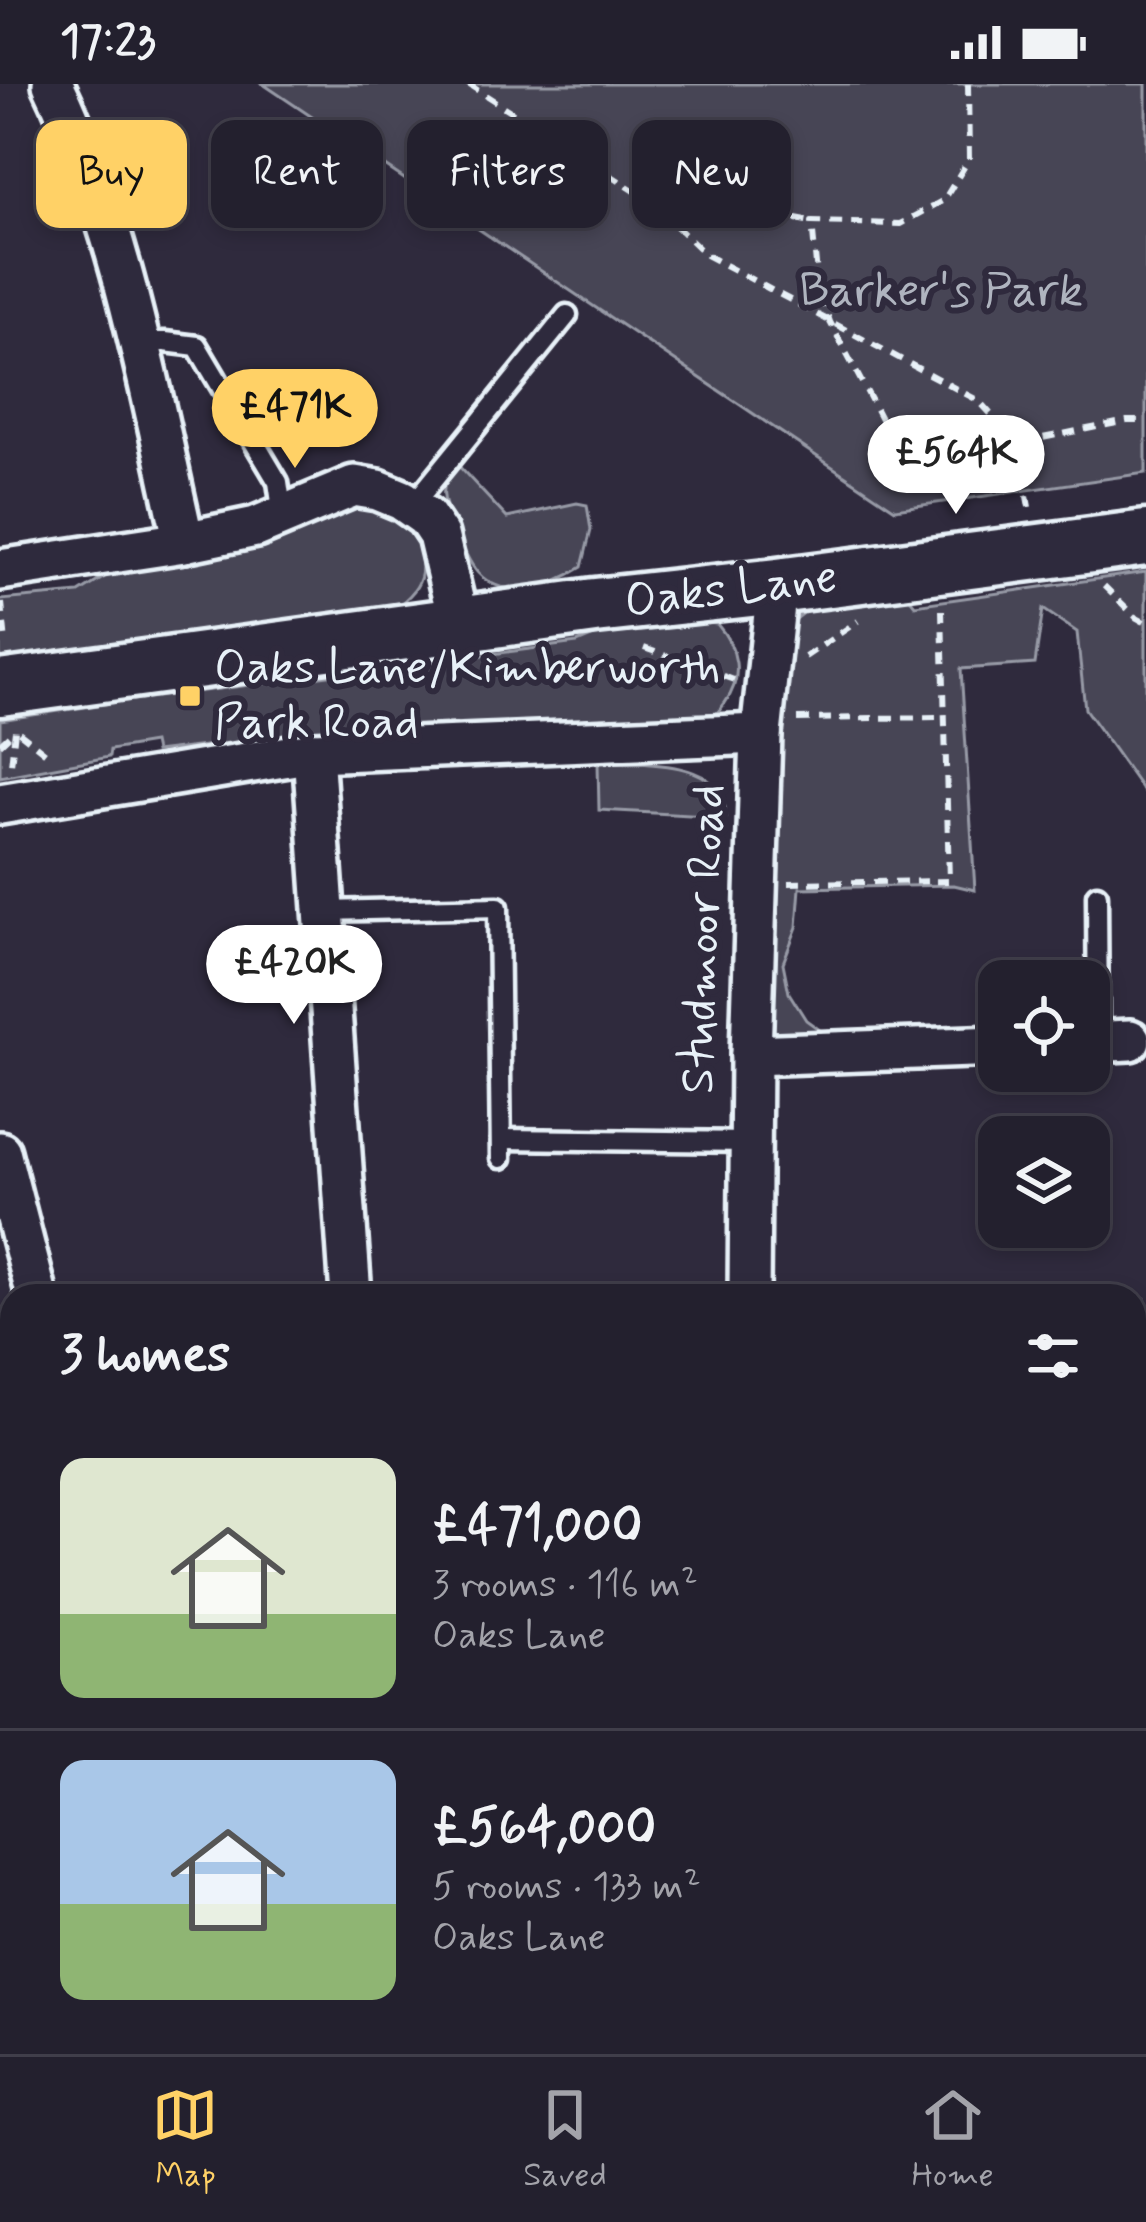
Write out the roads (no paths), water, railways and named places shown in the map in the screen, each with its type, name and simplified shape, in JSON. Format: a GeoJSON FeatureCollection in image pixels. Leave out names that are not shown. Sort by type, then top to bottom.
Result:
{"type":"FeatureCollection","features":[{"type":"Feature","properties":{"kind":"street"},"geometry":{"type":"LineString","coordinates":[[53,84],[87,161],[126,285],[184,542]]}},
{"type":"Feature","properties":{"kind":"street"},"geometry":{"type":"LineString","coordinates":[[0,570],[256,527],[354,486],[378,490],[426,517],[438,535],[459,624]]}},
{"type":"Feature","properties":{"kind":"street","name":"Oaks Lane"},"geometry":{"type":"LineString","coordinates":[[5,687],[595,606],[1146,538]]}},
{"type":"Feature","properties":{"kind":"street","name":"Studmoor Road"},"geometry":{"type":"LineString","coordinates":[[749,1284],[756,883],[763,712],[777,586]]}},
{"type":"Feature","properties":{"kind":"street"},"geometry":{"type":"LineString","coordinates":[[4,803],[313,752],[763,712]]}},
{"type":"Feature","properties":{"kind":"street"},"geometry":{"type":"LineString","coordinates":[[313,752],[350,1284]]}},
{"type":"Feature","properties":{"kind":"street"},"geometry":{"type":"LineString","coordinates":[[751,1054],[978,1047]]}},
{"type":"Feature","properties":{"kind":"street"},"geometry":{"type":"LineString","coordinates":[[0,1152],[34,1284]]}},
{"type":"Feature","properties":{"kind":"lane"},"geometry":{"type":"LineString","coordinates":[[412,506],[567,315]]}},
{"type":"Feature","properties":{"kind":"lane"},"geometry":{"type":"LineString","coordinates":[[139,342],[197,346],[278,482],[283,516]]}},
{"type":"Feature","properties":{"kind":"lane"},"geometry":{"type":"LineString","coordinates":[[1097,895],[1101,960]]}},
{"type":"Feature","properties":{"kind":"lane"},"geometry":{"type":"LineString","coordinates":[[324,911],[498,907],[501,1148],[750,1142]]}},
{"type":"Feature","properties":{"kind":"place","name":"Oaks Lane/Kimberworth Park Road"},"geometry":{"type":"Point","coordinates":[190,696]}},
{"type":"Feature","properties":{"kind":"park label","name":"Barker's Park"},"geometry":{"type":"Point","coordinates":[941,291]}}]}
